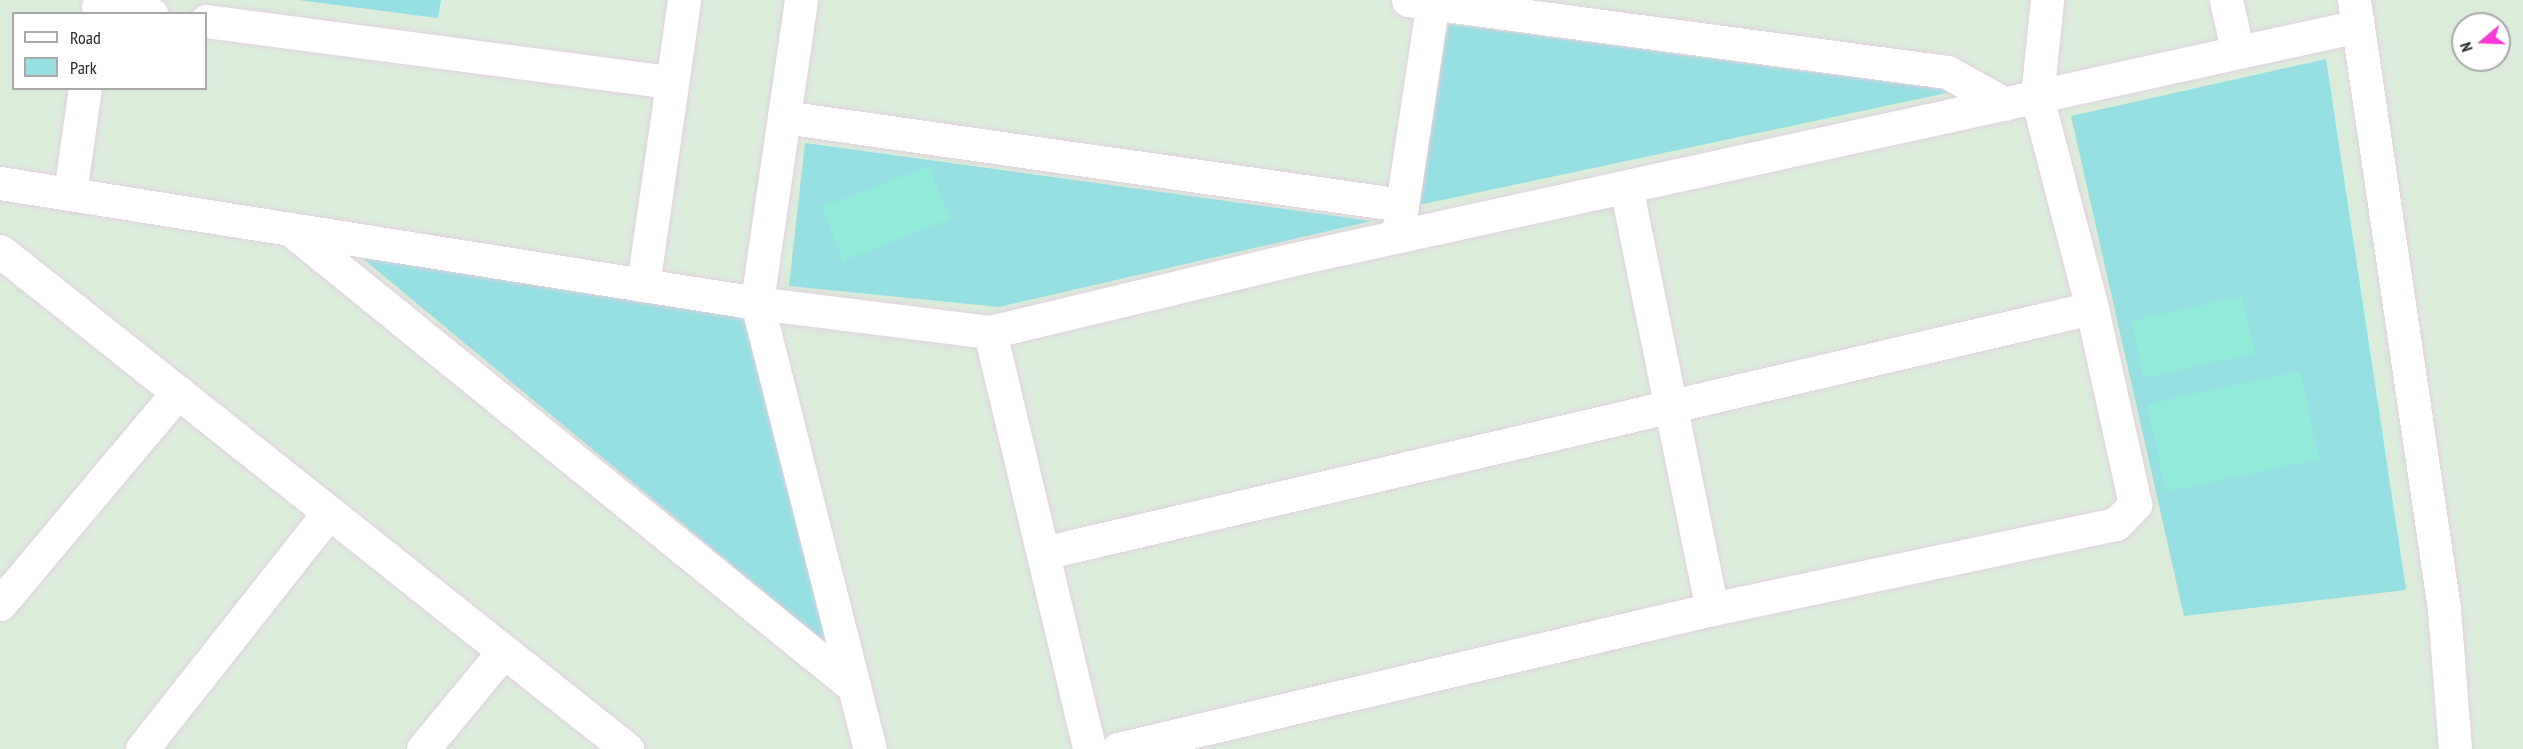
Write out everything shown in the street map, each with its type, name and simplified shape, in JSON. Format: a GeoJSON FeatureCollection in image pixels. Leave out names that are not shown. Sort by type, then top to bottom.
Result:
{"type":"FeatureCollection","features":[{"type":"Feature","properties":{"kind":"street"},"geometry":{"type":"LineString","coordinates":[[643,285],[684,0]]}},
{"type":"Feature","properties":{"kind":"street"},"geometry":{"type":"LineString","coordinates":[[801,0],[758,303],[870,749]]}},
{"type":"Feature","properties":{"kind":"street"},"geometry":{"type":"LineString","coordinates":[[1118,749],[1712,609],[2116,524],[2135,504],[2092,308],[2037,97],[2047,0]]}},
{"type":"Feature","properties":{"kind":"street"},"geometry":{"type":"LineString","coordinates":[[2226,0],[2237,49]]}},
{"type":"Feature","properties":{"kind":"street"},"geometry":{"type":"LineString","coordinates":[[1397,237],[1424,1],[1947,72],[2005,104]]}},
{"type":"Feature","properties":{"kind":"street"},"geometry":{"type":"LineString","coordinates":[[98,7],[136,12]]}},
{"type":"Feature","properties":{"kind":"street"},"geometry":{"type":"LineString","coordinates":[[0,183],[758,303],[990,332],[1397,237],[2037,97],[2237,49],[2356,13],[2444,609],[2455,749]]}},
{"type":"Feature","properties":{"kind":"street"},"geometry":{"type":"LineString","coordinates":[[207,21],[672,82]]}},
{"type":"Feature","properties":{"kind":"street"},"geometry":{"type":"LineString","coordinates":[[70,193],[85,90]]}},
{"type":"Feature","properties":{"kind":"street"},"geometry":{"type":"LineString","coordinates":[[784,117],[1402,205]]}},
{"type":"Feature","properties":{"kind":"street"},"geometry":{"type":"LineString","coordinates":[[1626,187],[1712,609]]}},
{"type":"Feature","properties":{"kind":"street"},"geometry":{"type":"LineString","coordinates":[[289,229],[854,687]]}},
{"type":"Feature","properties":{"kind":"street"},"geometry":{"type":"LineString","coordinates":[[6,268],[178,392],[627,749]]}},
{"type":"Feature","properties":{"kind":"street"},"geometry":{"type":"LineString","coordinates":[[1043,553],[1672,408],[2092,308]]}},
{"type":"Feature","properties":{"kind":"street"},"geometry":{"type":"LineString","coordinates":[[990,332],[1089,749]]}},
{"type":"Feature","properties":{"kind":"street"},"geometry":{"type":"LineString","coordinates":[[0,604],[178,392]]}},
{"type":"Feature","properties":{"kind":"street"},"geometry":{"type":"LineString","coordinates":[[142,749],[329,513]]}},
{"type":"Feature","properties":{"kind":"street"},"geometry":{"type":"LineString","coordinates":[[423,749],[504,651]]}},
{"type":"Feature","properties":{"kind":"green space"},"geometry":{"type":"Polygon","coordinates":[[[298,0],[441,0],[438,18],[298,0]]]}},
{"type":"Feature","properties":{"kind":"green space"},"geometry":{"type":"Polygon","coordinates":[[[1442,23],[1956,91],[1419,205],[1442,23]]]}},
{"type":"Feature","properties":{"kind":"green space"},"geometry":{"type":"Polygon","coordinates":[[[2326,59],[2406,590],[2184,616],[2071,116],[2326,59]]]}},
{"type":"Feature","properties":{"kind":"green space"},"geometry":{"type":"Polygon","coordinates":[[[805,143],[1372,221],[999,307],[789,286],[805,143]]]}},
{"type":"Feature","properties":{"kind":"green space"},"geometry":{"type":"Polygon","coordinates":[[[361,257],[744,312],[828,645],[361,257]]]}},
{"type":"Feature","properties":{"kind":"shaded area"},"geometry":{"type":"Polygon","coordinates":[[[929,166],[950,219],[843,261],[822,207],[929,166]]]}},
{"type":"Feature","properties":{"kind":"shaded area"},"geometry":{"type":"Polygon","coordinates":[[[2242,296],[2255,353],[2144,378],[2131,321],[2242,296]]]}},
{"type":"Feature","properties":{"kind":"shaded area"},"geometry":{"type":"Polygon","coordinates":[[[2300,371],[2319,459],[2166,492],[2147,404],[2300,371]]]}}]}
